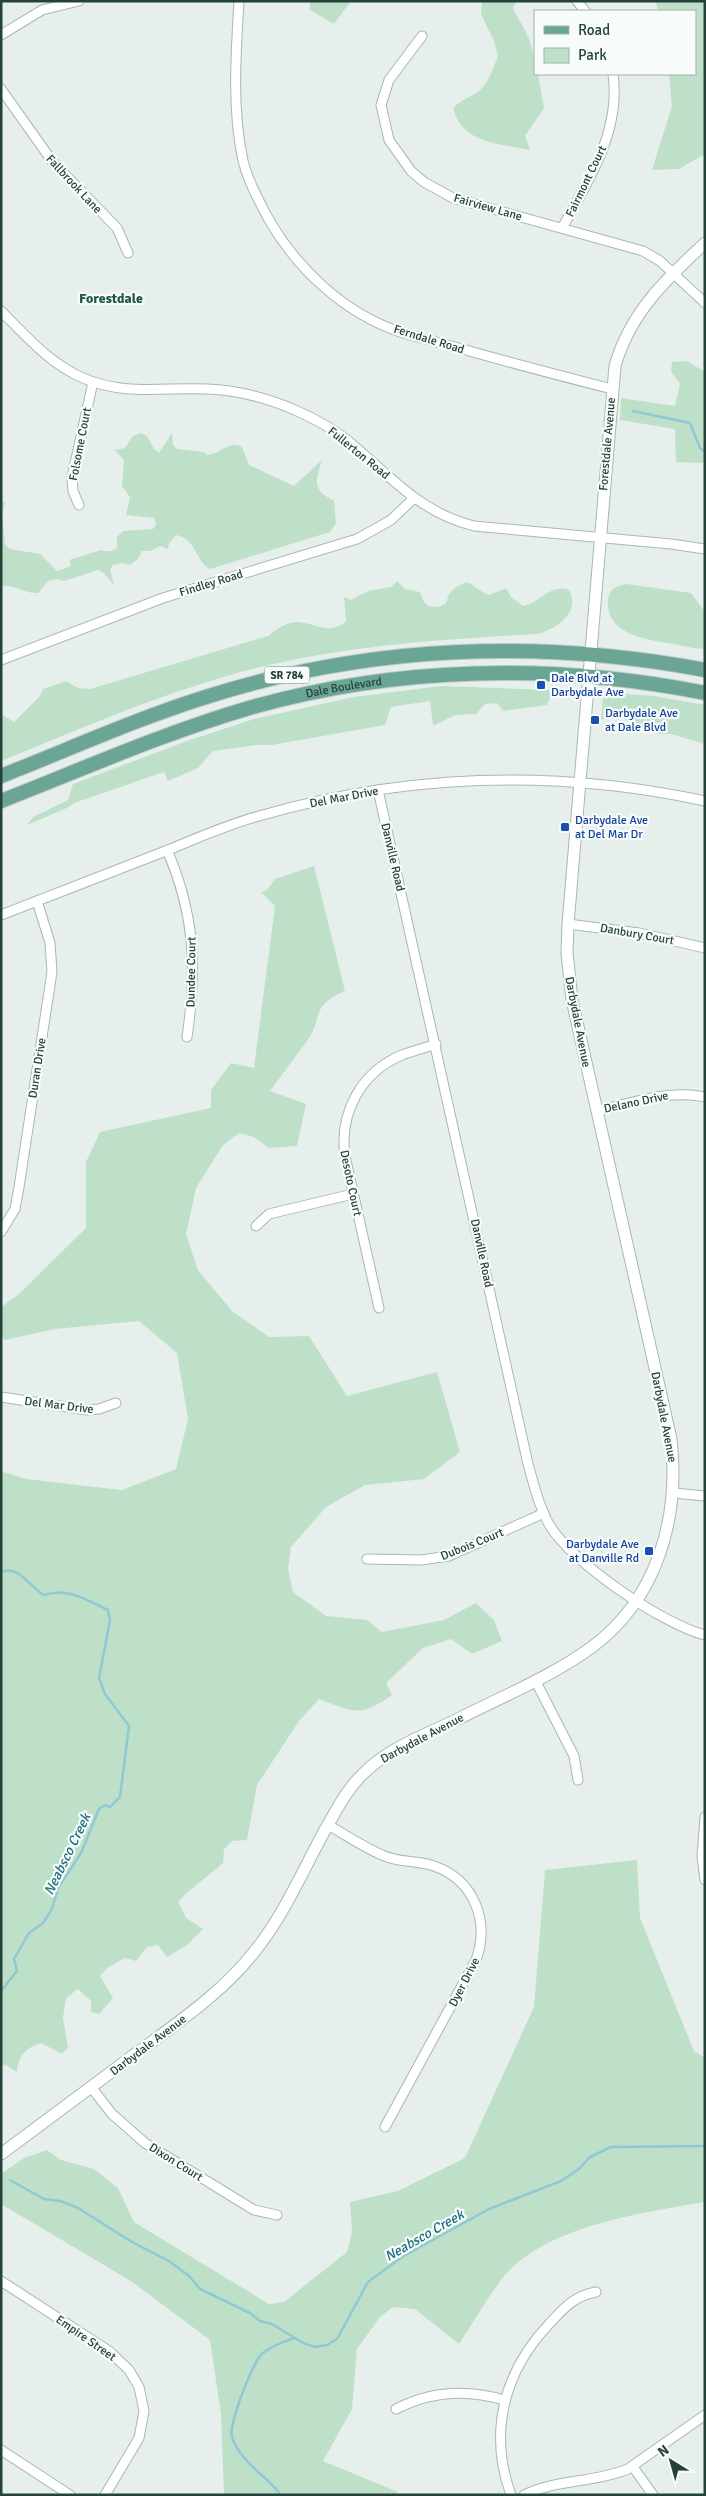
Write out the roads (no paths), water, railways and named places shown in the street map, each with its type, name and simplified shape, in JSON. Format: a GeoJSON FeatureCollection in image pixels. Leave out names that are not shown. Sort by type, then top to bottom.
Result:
{"type":"FeatureCollection","features":[{"type":"Feature","properties":{"kind":"main road","name":"Dale Boulevard"},"geometry":{"type":"LineString","coordinates":[[1,776],[191,702],[302,672],[402,655],[513,650],[590,653],[662,662],[705,670]]}},
{"type":"Feature","properties":{"kind":"main road","name":"Dale Boulevard"},"geometry":{"type":"LineString","coordinates":[[1,800],[194,726],[250,708],[353,686],[452,674],[499,672],[588,676],[705,693]]}},
{"type":"Feature","properties":{"kind":"street"},"geometry":{"type":"LineString","coordinates":[[1,35],[34,14],[69,2],[79,1]]}},
{"type":"Feature","properties":{"kind":"street","name":"Ferndale Road"},"geometry":{"type":"LineString","coordinates":[[239,1],[235,74],[238,128],[243,158],[261,205],[278,234],[300,263],[322,285],[353,309],[399,331],[612,389]]}},
{"type":"Feature","properties":{"kind":"street","name":"Fairview Lane"},"geometry":{"type":"LineString","coordinates":[[422,36],[389,80],[381,105],[384,127],[398,155],[424,182],[453,198],[643,251],[654,257],[705,303]]}},
{"type":"Feature","properties":{"kind":"street","name":"Fairmont Court"},"geometry":{"type":"LineString","coordinates":[[562,228],[602,154],[608,136],[614,100],[613,75]]}},
{"type":"Feature","properties":{"kind":"street","name":"Fallbrook Lane"},"geometry":{"type":"LineString","coordinates":[[1,89],[52,162],[117,228],[128,254]]}},
{"type":"Feature","properties":{"kind":"street","name":"Forestdale Avenue"},"geometry":{"type":"LineString","coordinates":[[588,676],[612,389],[619,352],[631,324],[651,296],[705,243]]}},
{"type":"Feature","properties":{"kind":"street","name":"Fullerton Road"},"geometry":{"type":"LineString","coordinates":[[3,317],[54,361],[93,382],[118,388],[145,391],[228,390],[280,404],[336,432],[414,498],[443,517],[474,526],[705,549]]}},
{"type":"Feature","properties":{"kind":"street","name":"Folsome Court"},"geometry":{"type":"LineString","coordinates":[[79,505],[73,491],[72,477],[93,382]]}},
{"type":"Feature","properties":{"kind":"street","name":"Findley Road"},"geometry":{"type":"LineString","coordinates":[[1,660],[163,598],[357,539],[391,520],[414,498]]}},
{"type":"Feature","properties":{"kind":"street","name":"Darbydale Avenue"},"geometry":{"type":"LineString","coordinates":[[1,2154],[205,2002],[241,1969],[274,1924],[328,1825],[351,1788],[379,1760],[394,1750],[535,1680],[595,1645],[614,1628],[637,1600],[649,1579],[664,1544],[674,1494],[671,1439],[568,977],[568,924],[588,676]]}},
{"type":"Feature","properties":{"kind":"street","name":"Del Mar Drive"},"geometry":{"type":"LineString","coordinates":[[1,915],[257,816],[323,800],[378,790],[424,783],[466,781],[519,779],[580,781],[668,793],[705,801]]}},
{"type":"Feature","properties":{"kind":"street","name":"Danville Road"},"geometry":{"type":"LineString","coordinates":[[378,790],[528,1464],[544,1513],[563,1544],[576,1556],[637,1600],[682,1627],[705,1635]]}},
{"type":"Feature","properties":{"kind":"street","name":"Dundee Court"},"geometry":{"type":"LineString","coordinates":[[167,850],[183,891],[192,934],[193,979],[187,1037]]}},
{"type":"Feature","properties":{"kind":"street","name":"Duran Drive"},"geometry":{"type":"LineString","coordinates":[[1,1232],[12,1216],[18,1194],[52,972],[50,943],[37,901]]}},
{"type":"Feature","properties":{"kind":"street","name":"Danbury Court"},"geometry":{"type":"LineString","coordinates":[[568,924],[639,933],[705,948]]}},
{"type":"Feature","properties":{"kind":"street","name":"Desoto Court"},"geometry":{"type":"LineString","coordinates":[[379,1308],[343,1144],[346,1118],[352,1102],[366,1080],[389,1062],[402,1055],[436,1044]]}},
{"type":"Feature","properties":{"kind":"street","name":"Delano Drive"},"geometry":{"type":"LineString","coordinates":[[597,1111],[671,1094],[693,1094],[705,1097]]}},
{"type":"Feature","properties":{"kind":"street"},"geometry":{"type":"LineString","coordinates":[[256,1226],[269,1214],[353,1194]]}},
{"type":"Feature","properties":{"kind":"street","name":"Del Mar Drive"},"geometry":{"type":"LineString","coordinates":[[1,1397],[87,1410],[99,1410],[116,1403]]}},
{"type":"Feature","properties":{"kind":"street"},"geometry":{"type":"LineString","coordinates":[[674,1494],[705,1496]]}},
{"type":"Feature","properties":{"kind":"street","name":"Dubois Court"},"geometry":{"type":"LineString","coordinates":[[367,1559],[421,1560],[449,1556],[484,1542],[544,1513]]}},
{"type":"Feature","properties":{"kind":"street"},"geometry":{"type":"LineString","coordinates":[[535,1680],[574,1756],[578,1780]]}},
{"type":"Feature","properties":{"kind":"street"},"geometry":{"type":"LineString","coordinates":[[705,1816],[702,1856],[705,1880]]}},
{"type":"Feature","properties":{"kind":"street","name":"Dyer Drive"},"geometry":{"type":"LineString","coordinates":[[328,1825],[394,1860],[422,1862],[446,1872],[466,1889],[482,1920],[480,1947],[470,1972],[385,2127]]}},
{"type":"Feature","properties":{"kind":"street","name":"Dixon Court"},"geometry":{"type":"LineString","coordinates":[[91,2087],[116,2119],[146,2143],[254,2210],[277,2215]]}},
{"type":"Feature","properties":{"kind":"street","name":"Empire Street"},"geometry":{"type":"LineString","coordinates":[[1,2281],[109,2351],[129,2370],[139,2387],[144,2411],[139,2438],[105,2495]]}},
{"type":"Feature","properties":{"kind":"street"},"geometry":{"type":"LineString","coordinates":[[511,2495],[500,2449],[500,2431],[504,2400],[516,2370],[544,2329],[572,2300],[583,2294],[596,2292]]}},
{"type":"Feature","properties":{"kind":"street"},"geometry":{"type":"LineString","coordinates":[[396,2409],[411,2402],[454,2392],[488,2395],[504,2400]]}},
{"type":"Feature","properties":{"kind":"street"},"geometry":{"type":"LineString","coordinates":[[524,2495],[567,2482],[614,2475],[632,2467],[705,2415]]}},
{"type":"Feature","properties":{"kind":"street"},"geometry":{"type":"LineString","coordinates":[[1,2450],[70,2495]]}},
{"type":"Feature","properties":{"kind":"street"},"geometry":{"type":"LineString","coordinates":[[632,2467],[653,2495]]}},
{"type":"Feature","properties":{"kind":"waterway"},"geometry":{"type":"LineString","coordinates":[[633,411],[690,423],[700,448],[705,452]]}},
{"type":"Feature","properties":{"kind":"waterway","name":"Neabsco Creek"},"geometry":{"type":"LineString","coordinates":[[1,1572],[7,1570],[19,1574],[44,1595],[52,1593],[69,1594],[108,1610],[110,1620],[99,1678],[105,1694],[129,1726],[120,1797],[110,1807],[105,1805],[99,1809],[81,1853],[58,1888],[52,1909],[43,1923],[29,1933],[14,1959],[17,1971],[1,1991]]}},
{"type":"Feature","properties":{"kind":"waterway","name":"Neabsco Creek"},"geometry":{"type":"LineString","coordinates":[[10,2180],[44,2199],[60,2201],[78,2208],[132,2242],[169,2261],[189,2276],[200,2289],[250,2313],[260,2321],[272,2324],[303,2343],[315,2347],[327,2345],[337,2339],[368,2282],[402,2257],[489,2209],[561,2181],[579,2169],[590,2157],[611,2147],[705,2146]]}},
{"type":"Feature","properties":{"kind":"waterway"},"geometry":{"type":"LineString","coordinates":[[281,2495],[241,2454],[232,2437],[232,2431],[237,2407],[259,2358],[270,2348],[294,2338]]}},
{"type":"Feature","properties":{"kind":"place","name":"Dale Blvd at Darbydale Ave"},"geometry":{"type":"Point","coordinates":[541,685]}},
{"type":"Feature","properties":{"kind":"place","name":"Darbydale Ave at Dale Blvd"},"geometry":{"type":"Point","coordinates":[595,720]}},
{"type":"Feature","properties":{"kind":"place","name":"Darbydale Ave at Del Mar Dr"},"geometry":{"type":"Point","coordinates":[565,827]}},
{"type":"Feature","properties":{"kind":"place","name":"Darbydale Ave at Danville Rd"},"geometry":{"type":"Point","coordinates":[649,1551]}},
{"type":"Feature","properties":{"kind":"district","name":"Forestdale"},"geometry":{"type":"Point","coordinates":[111,298]}}]}
